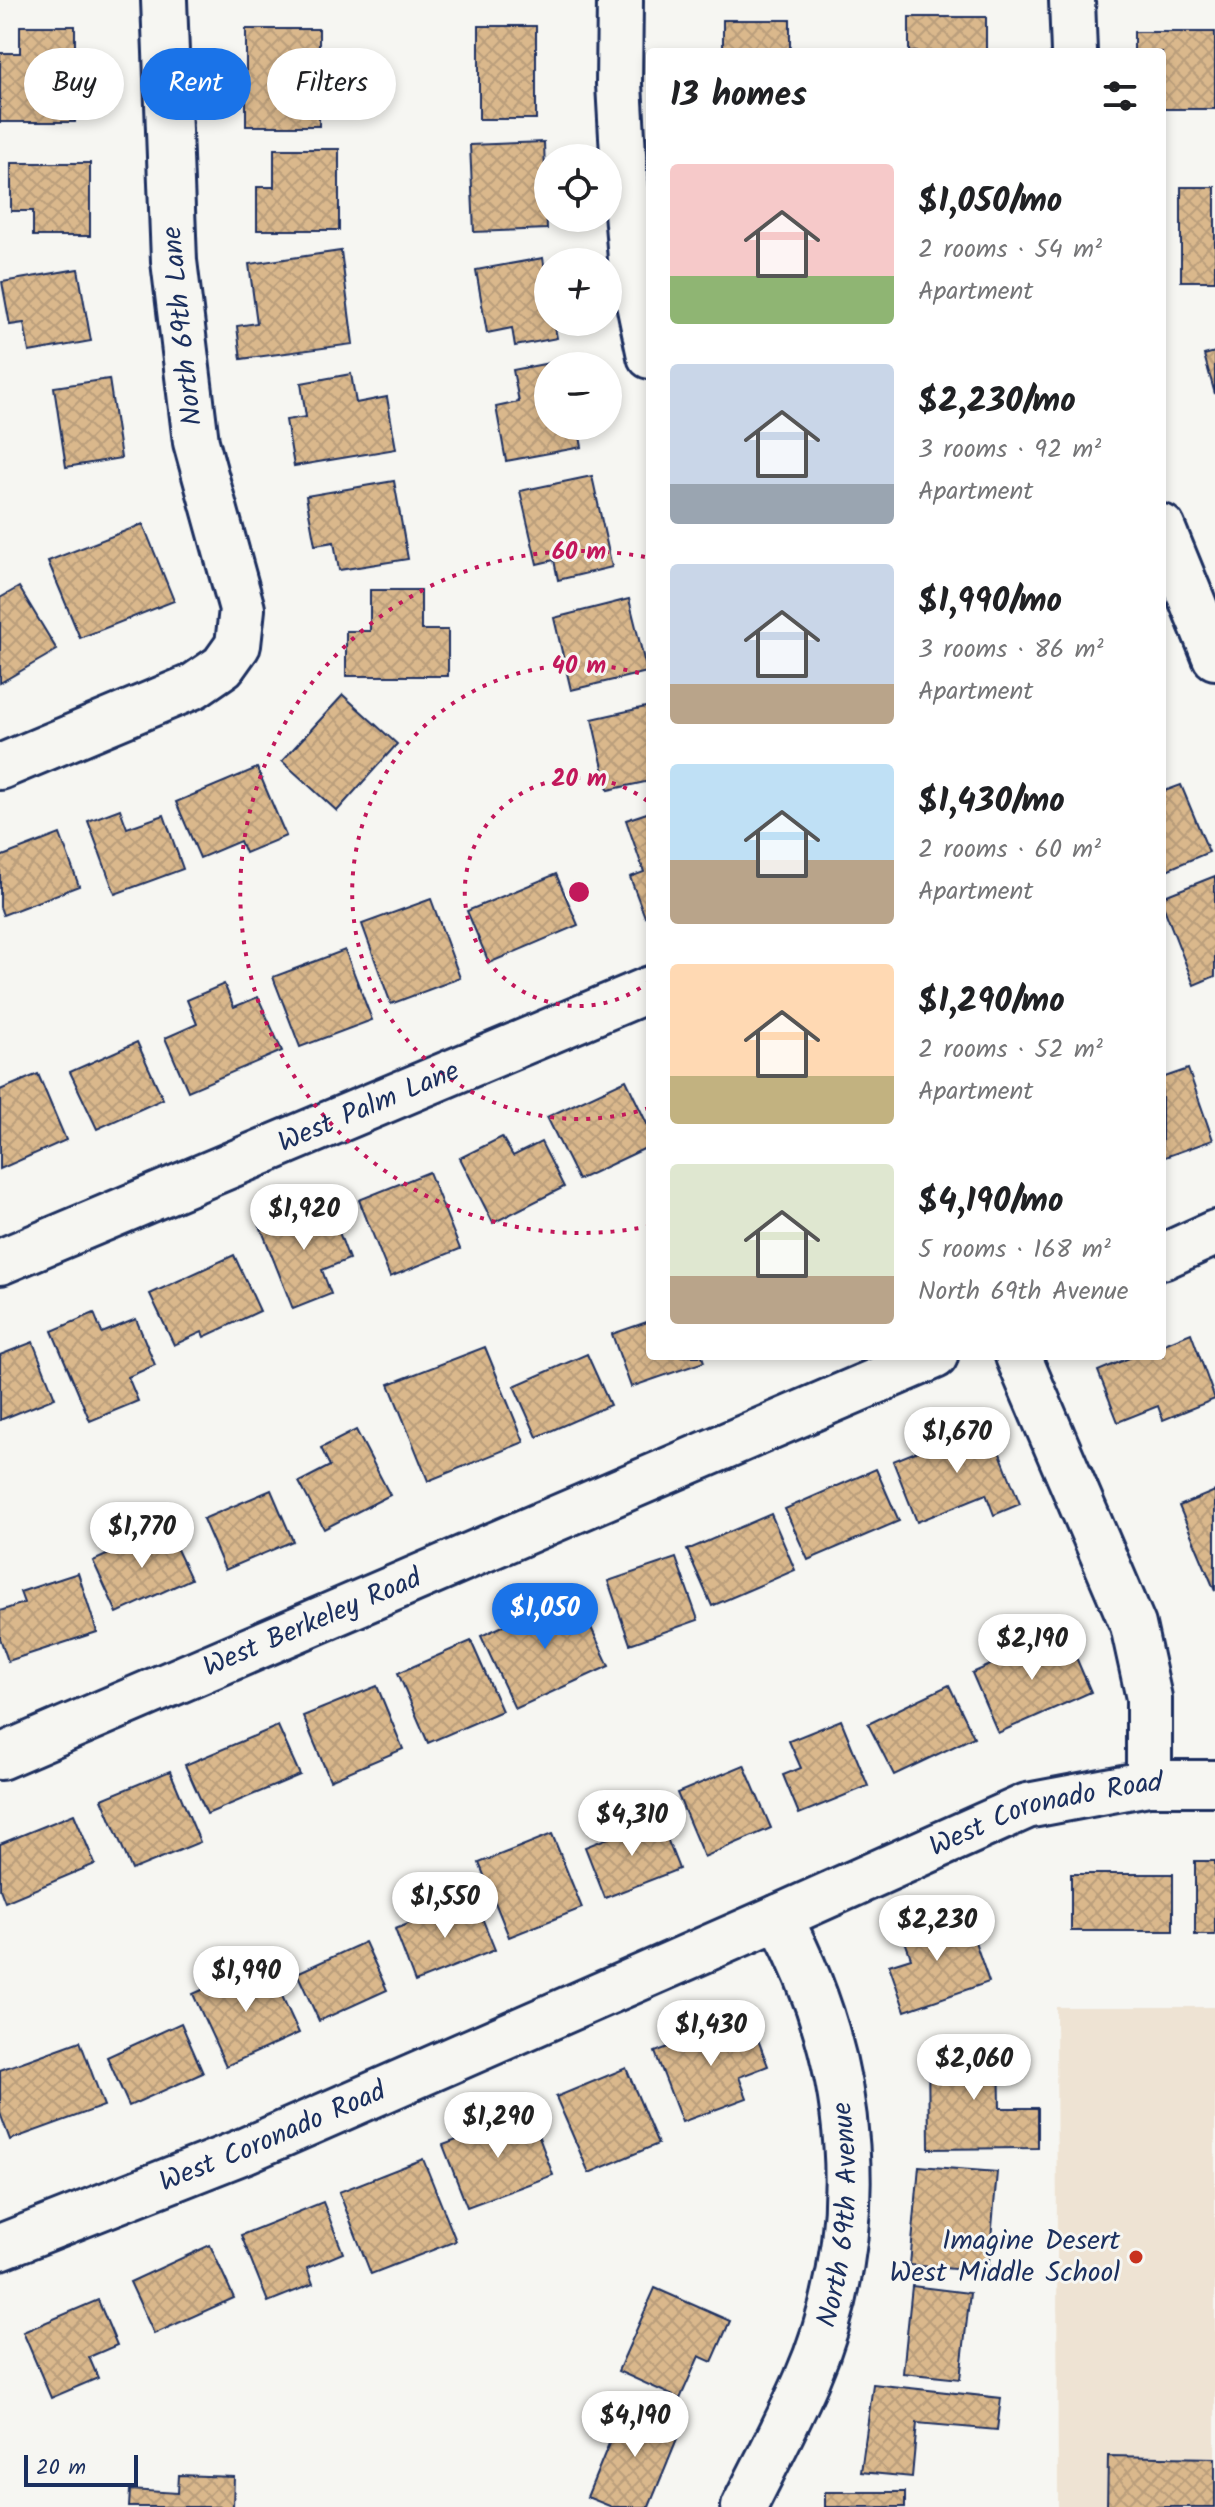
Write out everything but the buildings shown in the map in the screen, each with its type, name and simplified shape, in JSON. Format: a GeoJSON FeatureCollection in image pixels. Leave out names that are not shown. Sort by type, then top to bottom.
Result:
{"type":"FeatureCollection","features":[{"type":"Feature","properties":{"kind":"street","name":"North 69th Lane"},"geometry":{"type":"LineString","coordinates":[[0,767],[194,686],[223,666],[238,645],[242,609],[196,442],[174,261],[164,0]]}},
{"type":"Feature","properties":{"kind":"street"},"geometry":{"type":"LineString","coordinates":[[620,0],[619,84],[625,189],[632,270],[646,337]]}},
{"type":"Feature","properties":{"kind":"street"},"geometry":{"type":"LineString","coordinates":[[1072,0],[1074,48]]}},
{"type":"Feature","properties":{"kind":"street"},"geometry":{"type":"LineString","coordinates":[[1166,537],[1215,657]]}},
{"type":"Feature","properties":{"kind":"street","name":"West Palm Lane"},"geometry":{"type":"LineString","coordinates":[[0,1262],[646,991]]}},
{"type":"Feature","properties":{"kind":"street"},"geometry":{"type":"LineString","coordinates":[[1166,1255],[1215,1233]]}},
{"type":"Feature","properties":{"kind":"street","name":"West Berkeley Road"},"geometry":{"type":"LineString","coordinates":[[0,1757],[926,1360]]}},
{"type":"Feature","properties":{"kind":"street"},"geometry":{"type":"LineString","coordinates":[[1020,1360],[1133,1625],[1149,1698],[1149,1783]]}},
{"type":"Feature","properties":{"kind":"street","name":"West Coronado Road"},"geometry":{"type":"LineString","coordinates":[[0,2247],[244,2151],[1027,1806],[1149,1783],[1215,1783]]}},
{"type":"Feature","properties":{"kind":"street","name":"North 69th Avenue"},"geometry":{"type":"LineString","coordinates":[[744,2507],[807,2379],[822,2336],[842,2260],[850,2190],[842,2101],[827,2035],[805,1968],[779,1917]]}},
{"type":"Feature","properties":{"kind":"shaded area","name":"Imagine Desert West Middle School"},"geometry":{"type":"Polygon","coordinates":[[[1056,2007],[1215,2007],[1215,2507],[1058,2507],[1056,2007]]]}},
{"type":"Feature","properties":{"kind":"place","name":"Imagine Desert West Middle School"},"geometry":{"type":"Point","coordinates":[1136,2257]}}]}
